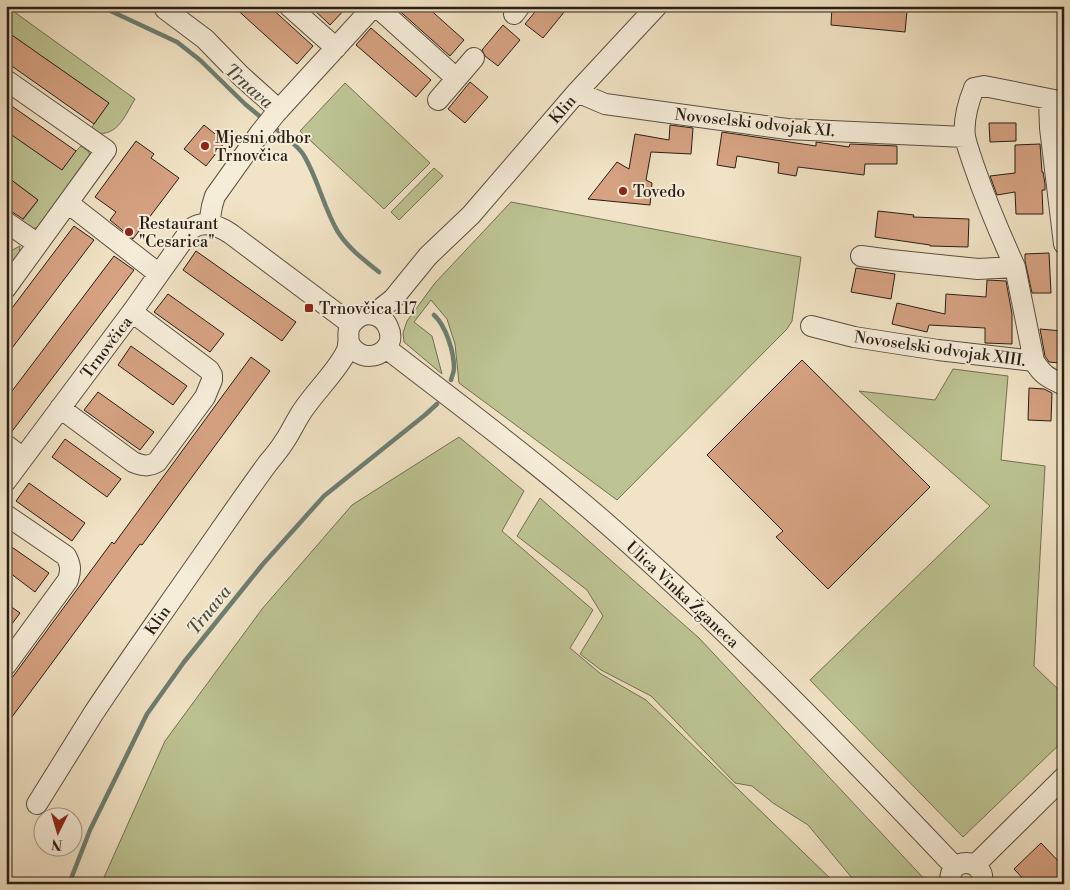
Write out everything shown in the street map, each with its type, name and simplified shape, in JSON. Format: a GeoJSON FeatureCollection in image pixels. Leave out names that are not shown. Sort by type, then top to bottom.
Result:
{"type":"FeatureCollection","features":[{"type":"Feature","properties":{"kind":"street"},"geometry":{"type":"LineString","coordinates":[[289,6],[336,48]]}},
{"type":"Feature","properties":{"kind":"street"},"geometry":{"type":"LineString","coordinates":[[367,357],[356,352],[355,327],[224,229],[210,224],[215,196],[277,112],[375,6],[456,78]]}},
{"type":"Feature","properties":{"kind":"street","name":"Klin"},"geometry":{"type":"LineString","coordinates":[[37,804],[94,713],[147,635],[254,482],[285,442],[303,409],[339,364],[347,350],[355,327],[389,303],[428,256],[470,215],[577,92],[657,6]]}},
{"type":"Feature","properties":{"kind":"street"},"geometry":{"type":"LineString","coordinates":[[165,9],[205,39],[277,112]]}},
{"type":"Feature","properties":{"kind":"street"},"geometry":{"type":"LineString","coordinates":[[438,100],[474,58]]}},
{"type":"Feature","properties":{"kind":"street"},"geometry":{"type":"LineString","coordinates":[[6,80],[106,150],[6,288]]}},
{"type":"Feature","properties":{"kind":"street"},"geometry":{"type":"LineString","coordinates":[[965,137],[968,102],[974,88],[984,86],[1056,100],[1050,128],[1064,244]]}},
{"type":"Feature","properties":{"kind":"street","name":"Novoselski odvojak XI."},"geometry":{"type":"LineString","coordinates":[[577,92],[605,104],[788,129],[965,137]]}},
{"type":"Feature","properties":{"kind":"street","name":"Novoselski odvojak XIII."},"geometry":{"type":"LineString","coordinates":[[811,326],[854,337],[1034,361],[1015,267],[992,216],[965,137]]}},
{"type":"Feature","properties":{"kind":"street"},"geometry":{"type":"LineString","coordinates":[[68,203],[159,274]]}},
{"type":"Feature","properties":{"kind":"street","name":"Klin"},"geometry":{"type":"LineString","coordinates":[[285,442],[311,418],[348,371],[359,361],[381,353],[395,317],[438,263],[470,215]]}},
{"type":"Feature","properties":{"kind":"street"},"geometry":{"type":"LineString","coordinates":[[6,222],[38,244]]}},
{"type":"Feature","properties":{"kind":"street","name":"Trnovčica"},"geometry":{"type":"LineString","coordinates":[[6,480],[132,312],[191,229],[196,225],[210,224]]}},
{"type":"Feature","properties":{"kind":"street"},"geometry":{"type":"LineString","coordinates":[[861,256],[978,269],[1015,267]]}},
{"type":"Feature","properties":{"kind":"street"},"geometry":{"type":"LineString","coordinates":[[60,408],[133,462],[142,466],[149,466],[157,462],[168,448],[205,397],[212,380],[212,374],[132,312]]}},
{"type":"Feature","properties":{"kind":"street","name":"Ulica Vinka Žganeca"},"geometry":{"type":"LineString","coordinates":[[355,327],[373,314],[378,316],[387,324],[388,339],[433,384],[607,524],[783,688],[960,872],[981,872],[982,884]]}},
{"type":"Feature","properties":{"kind":"street"},"geometry":{"type":"LineString","coordinates":[[1034,361],[1047,378],[1064,385]]}},
{"type":"Feature","properties":{"kind":"street"},"geometry":{"type":"LineString","coordinates":[[6,445],[23,458]]}},
{"type":"Feature","properties":{"kind":"street"},"geometry":{"type":"LineString","coordinates":[[6,515],[66,556],[70,563],[71,571],[68,580],[7,662]]}},
{"type":"Feature","properties":{"kind":"street"},"geometry":{"type":"LineString","coordinates":[[960,872],[1064,777]]}},
{"type":"Feature","properties":{"kind":"green space"},"geometry":{"type":"Polygon","coordinates":[[[6,6],[135,99],[123,120],[113,130],[106,133],[90,131],[108,103],[6,31],[6,6]]]}},
{"type":"Feature","properties":{"kind":"green space"},"geometry":{"type":"Polygon","coordinates":[[[345,83],[430,163],[384,209],[300,131],[345,83]]]}},
{"type":"Feature","properties":{"kind":"green space"},"geometry":{"type":"Polygon","coordinates":[[[6,131],[76,151],[81,146],[89,152],[90,158],[43,226],[31,229],[19,225],[38,200],[6,176],[6,131]]]}},
{"type":"Feature","properties":{"kind":"green space"},"geometry":{"type":"Polygon","coordinates":[[[434,168],[443,176],[399,220],[391,212],[434,168]]]}},
{"type":"Feature","properties":{"kind":"green space"},"geometry":{"type":"Polygon","coordinates":[[[511,202],[801,257],[792,321],[787,329],[617,500],[459,383],[455,344],[447,319],[431,300],[414,322],[432,336],[442,374],[404,342],[403,333],[407,321],[435,283],[511,202]]]}},
{"type":"Feature","properties":{"kind":"green space"},"geometry":{"type":"Polygon","coordinates":[[[20,246],[19,257],[6,279],[6,259],[10,252],[20,246]]]}},
{"type":"Feature","properties":{"kind":"green space"},"geometry":{"type":"Polygon","coordinates":[[[953,369],[1008,376],[1001,460],[1045,466],[1034,666],[1064,695],[1064,740],[963,837],[810,680],[990,506],[859,391],[935,400],[953,369]]]}},
{"type":"Feature","properties":{"kind":"green space"},"geometry":{"type":"Polygon","coordinates":[[[459,437],[524,491],[502,531],[593,610],[570,648],[601,674],[646,700],[836,884],[101,884],[165,741],[262,609],[352,505],[459,437]]]}},
{"type":"Feature","properties":{"kind":"green space"},"geometry":{"type":"Polygon","coordinates":[[[540,498],[699,638],[929,884],[857,884],[808,825],[773,803],[752,786],[735,783],[651,696],[601,670],[580,654],[603,616],[587,590],[517,536],[540,498]]]}},
{"type":"Feature","properties":{"kind":"building"},"geometry":{"type":"Polygon","coordinates":[[[233,6],[269,6],[313,46],[297,64],[233,6]]]}},
{"type":"Feature","properties":{"kind":"building"},"geometry":{"type":"Polygon","coordinates":[[[310,6],[348,6],[330,25],[310,6]]]}},
{"type":"Feature","properties":{"kind":"building"},"geometry":{"type":"Polygon","coordinates":[[[394,6],[426,6],[464,40],[450,56],[394,6]]]}},
{"type":"Feature","properties":{"kind":"building"},"geometry":{"type":"Polygon","coordinates":[[[540,6],[559,6],[565,11],[543,38],[525,24],[540,6]]]}},
{"type":"Feature","properties":{"kind":"building"},"geometry":{"type":"Polygon","coordinates":[[[832,6],[861,6],[907,11],[905,32],[831,25],[832,6]]]}},
{"type":"Feature","properties":{"kind":"building"},"geometry":{"type":"Polygon","coordinates":[[[503,25],[520,40],[498,66],[485,56],[482,50],[503,25]]]}},
{"type":"Feature","properties":{"kind":"building"},"geometry":{"type":"Polygon","coordinates":[[[371,28],[431,80],[416,97],[356,45],[371,28]]]}},
{"type":"Feature","properties":{"kind":"building"},"geometry":{"type":"Polygon","coordinates":[[[6,31],[109,103],[94,124],[6,62],[6,31]]]}},
{"type":"Feature","properties":{"kind":"building"},"geometry":{"type":"Polygon","coordinates":[[[470,82],[488,97],[465,123],[448,109],[470,82]]]}},
{"type":"Feature","properties":{"kind":"building"},"geometry":{"type":"Polygon","coordinates":[[[6,102],[76,151],[62,170],[6,131],[6,102]]]}},
{"type":"Feature","properties":{"kind":"building"},"geometry":{"type":"Polygon","coordinates":[[[989,123],[1016,123],[1016,141],[990,142],[989,123]]]}},
{"type":"Feature","properties":{"kind":"building","name":"Mjesni odbor Trnovčica"},"geometry":{"type":"Polygon","coordinates":[[[204,125],[225,142],[206,166],[184,149],[204,125]]]}},
{"type":"Feature","properties":{"kind":"building"},"geometry":{"type":"Polygon","coordinates":[[[670,125],[693,128],[691,154],[651,152],[646,180],[652,183],[650,205],[588,199],[617,162],[629,169],[635,134],[669,140],[670,125]]]}},
{"type":"Feature","properties":{"kind":"building"},"geometry":{"type":"Polygon","coordinates":[[[722,132],[816,146],[816,142],[849,147],[850,144],[897,146],[897,164],[865,164],[864,175],[798,167],[796,176],[778,173],[779,163],[737,156],[735,168],[717,165],[722,132]]]}},
{"type":"Feature","properties":{"kind":"building"},"geometry":{"type":"Polygon","coordinates":[[[136,141],[154,154],[151,158],[179,178],[133,239],[110,220],[116,212],[95,197],[136,141]]]}},
{"type":"Feature","properties":{"kind":"building"},"geometry":{"type":"Polygon","coordinates":[[[1040,144],[1045,184],[1045,190],[1042,190],[1043,214],[1016,214],[1015,192],[997,195],[990,176],[1015,173],[1015,145],[1040,144]]]}},
{"type":"Feature","properties":{"kind":"building"},"geometry":{"type":"Polygon","coordinates":[[[6,176],[38,200],[23,219],[6,208],[6,176]]]}},
{"type":"Feature","properties":{"kind":"building"},"geometry":{"type":"Polygon","coordinates":[[[878,211],[914,215],[913,217],[969,219],[968,247],[930,246],[875,237],[878,211]]]}},
{"type":"Feature","properties":{"kind":"building"},"geometry":{"type":"Polygon","coordinates":[[[74,226],[94,240],[6,356],[6,316],[74,226]]]}},
{"type":"Feature","properties":{"kind":"building"},"geometry":{"type":"Polygon","coordinates":[[[196,251],[296,322],[282,341],[183,270],[196,251]]]}},
{"type":"Feature","properties":{"kind":"building"},"geometry":{"type":"Polygon","coordinates":[[[1049,253],[1051,293],[1032,293],[1025,254],[1049,253]]]}},
{"type":"Feature","properties":{"kind":"building"},"geometry":{"type":"Polygon","coordinates":[[[114,256],[134,270],[10,434],[6,433],[6,399],[114,256]]]}},
{"type":"Feature","properties":{"kind":"building"},"geometry":{"type":"Polygon","coordinates":[[[856,268],[895,274],[891,299],[851,292],[856,268]]]}},
{"type":"Feature","properties":{"kind":"building"},"geometry":{"type":"Polygon","coordinates":[[[987,280],[1006,281],[1012,314],[1012,344],[985,343],[985,328],[929,325],[927,332],[892,324],[897,303],[945,314],[946,294],[986,297],[987,280]]]}},
{"type":"Feature","properties":{"kind":"building"},"geometry":{"type":"Polygon","coordinates":[[[168,294],[224,334],[210,352],[154,312],[168,294]]]}},
{"type":"Feature","properties":{"kind":"building"},"geometry":{"type":"Polygon","coordinates":[[[1040,329],[1062,331],[1060,363],[1049,362],[1045,356],[1040,329]]]}},
{"type":"Feature","properties":{"kind":"building"},"geometry":{"type":"Polygon","coordinates":[[[131,346],[187,386],[173,405],[118,365],[131,346]]]}},
{"type":"Feature","properties":{"kind":"building"},"geometry":{"type":"Polygon","coordinates":[[[251,357],[270,371],[6,725],[6,686],[112,542],[114,544],[251,357]]]}},
{"type":"Feature","properties":{"kind":"building"},"geometry":{"type":"Polygon","coordinates":[[[802,360],[930,487],[828,589],[776,537],[783,531],[707,455],[802,360]]]}},
{"type":"Feature","properties":{"kind":"building"},"geometry":{"type":"Polygon","coordinates":[[[1029,388],[1044,389],[1052,393],[1051,421],[1028,420],[1029,388]]]}},
{"type":"Feature","properties":{"kind":"building"},"geometry":{"type":"Polygon","coordinates":[[[98,392],[154,432],[140,450],[84,410],[98,392]]]}},
{"type":"Feature","properties":{"kind":"building"},"geometry":{"type":"Polygon","coordinates":[[[65,439],[121,479],[107,497],[52,457],[65,439]]]}},
{"type":"Feature","properties":{"kind":"building"},"geometry":{"type":"Polygon","coordinates":[[[29,483],[85,523],[72,541],[16,501],[29,483]]]}},
{"type":"Feature","properties":{"kind":"building"},"geometry":{"type":"Polygon","coordinates":[[[6,543],[49,573],[35,592],[6,570],[6,543]]]}},
{"type":"Feature","properties":{"kind":"building"},"geometry":{"type":"Polygon","coordinates":[[[6,603],[20,613],[6,632],[6,603]]]}},
{"type":"Feature","properties":{"kind":"building"},"geometry":{"type":"Polygon","coordinates":[[[1041,843],[1064,867],[1064,884],[1028,884],[1014,869],[1041,843]]]}},
{"type":"Feature","properties":{"kind":"waterway","name":"Trnava"},"geometry":{"type":"LineString","coordinates":[[100,6],[177,42],[200,60],[263,119]]}},
{"type":"Feature","properties":{"kind":"waterway","name":"Trnava"},"geometry":{"type":"LineString","coordinates":[[271,125],[303,154],[313,173],[328,213],[342,238],[357,254],[379,272]]}},
{"type":"Feature","properties":{"kind":"waterway","name":"Trnava"},"geometry":{"type":"LineString","coordinates":[[434,315],[446,332],[451,347],[454,362],[451,380]]}},
{"type":"Feature","properties":{"kind":"waterway","name":"Trnava"},"geometry":{"type":"LineString","coordinates":[[69,884],[90,830],[147,714],[184,662],[263,564],[324,496],[437,404]]}},
{"type":"Feature","properties":{"kind":"place","name":"Mjesni odbor Trnovčica"},"geometry":{"type":"Point","coordinates":[205,146]}},
{"type":"Feature","properties":{"kind":"place","name":"Tovedo"},"geometry":{"type":"Point","coordinates":[623,191]}},
{"type":"Feature","properties":{"kind":"place","name":"Restaurant \"Cesarica\""},"geometry":{"type":"Point","coordinates":[129,232]}},
{"type":"Feature","properties":{"kind":"place","name":"Trnovčica 117"},"geometry":{"type":"Point","coordinates":[309,308]}}]}
